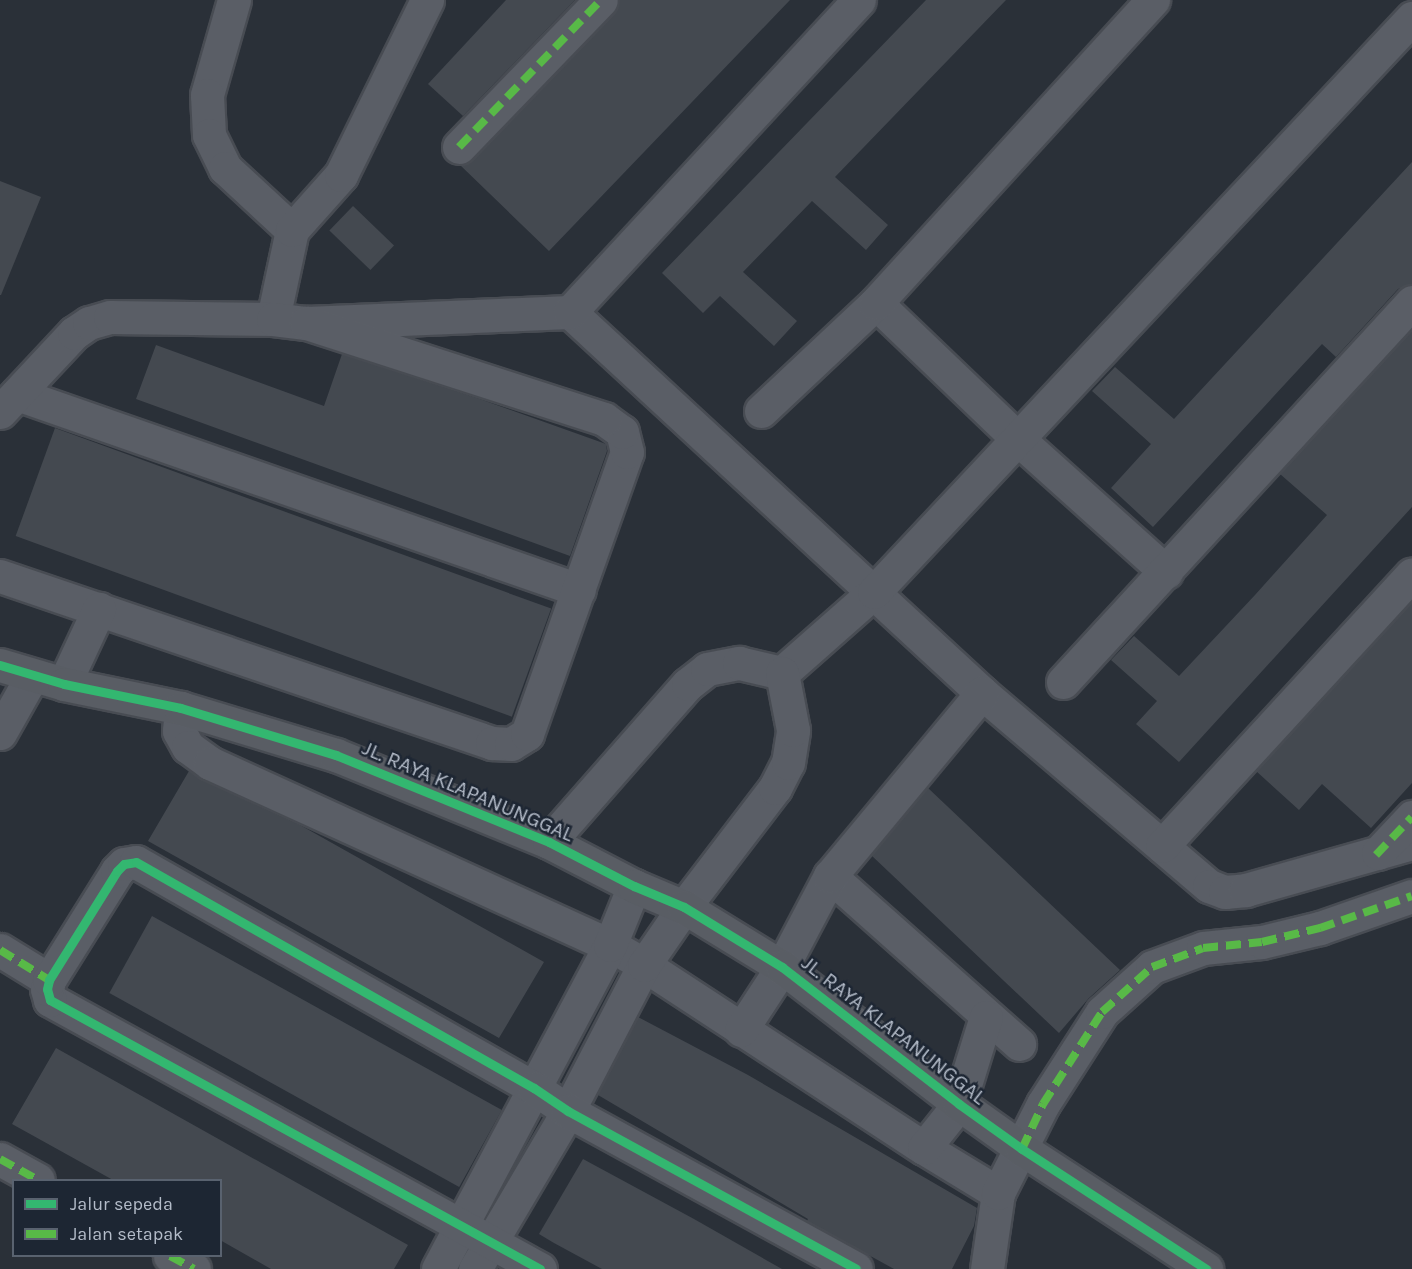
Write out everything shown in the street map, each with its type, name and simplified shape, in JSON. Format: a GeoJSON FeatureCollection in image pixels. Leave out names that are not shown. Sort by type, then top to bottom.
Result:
{"type":"FeatureCollection","features":[{"type":"Feature","properties":{"kind":"street"},"geometry":{"type":"LineString","coordinates":[[234,0],[207,95],[209,135],[225,168],[292,230]]}},
{"type":"Feature","properties":{"kind":"street"},"geometry":{"type":"LineString","coordinates":[[273,319],[292,230],[341,175],[427,0]]}},
{"type":"Feature","properties":{"kind":"street"},"geometry":{"type":"LineString","coordinates":[[459,147],[601,0]]}},
{"type":"Feature","properties":{"kind":"street"},"geometry":{"type":"LineString","coordinates":[[579,590],[9,403],[74,333],[89,323],[110,317],[273,319],[306,323],[570,312],[859,0]]}},
{"type":"Feature","properties":{"kind":"street"},"geometry":{"type":"LineString","coordinates":[[761,411],[876,303],[1153,0]]}},
{"type":"Feature","properties":{"kind":"street"},"geometry":{"type":"LineString","coordinates":[[782,673],[874,592],[1412,18]]}},
{"type":"Feature","properties":{"kind":"street"},"geometry":{"type":"LineString","coordinates":[[1063,682],[1412,302]]}},
{"type":"Feature","properties":{"kind":"street"},"geometry":{"type":"LineString","coordinates":[[876,303],[1018,439],[1166,572]]}},
{"type":"Feature","properties":{"kind":"street"},"geometry":{"type":"LineString","coordinates":[[570,312],[982,693],[1209,886],[1225,892],[1246,890],[1412,843]]}},
{"type":"Feature","properties":{"kind":"street"},"geometry":{"type":"LineString","coordinates":[[0,576],[492,743],[511,744],[527,734],[627,452],[622,432],[604,419],[306,323]]}},
{"type":"Feature","properties":{"kind":"street"},"geometry":{"type":"LineString","coordinates":[[1162,846],[1412,574]]}},
{"type":"Feature","properties":{"kind":"street"},"geometry":{"type":"LineString","coordinates":[[64,684],[99,609]]}},
{"type":"Feature","properties":{"kind":"street"},"geometry":{"type":"LineString","coordinates":[[549,842],[688,684],[707,669],[739,663],[782,673]]}},
{"type":"Feature","properties":{"kind":"street","name":"JL. RAYA KLAPANUNGGAL"},"geometry":{"type":"LineString","coordinates":[[0,665],[64,684],[180,708],[336,755],[549,842],[634,886],[684,907],[782,967],[958,1104],[1022,1149],[1206,1269]]}},
{"type":"Feature","properties":{"kind":"street"},"geometry":{"type":"LineString","coordinates":[[483,1255],[568,1111],[644,965],[684,907],[775,788],[788,763],[793,730],[782,673]]}},
{"type":"Feature","properties":{"kind":"street"},"geometry":{"type":"LineString","coordinates":[[0,733],[32,676]]}},
{"type":"Feature","properties":{"kind":"street"},"geometry":{"type":"LineString","coordinates":[[741,1030],[782,967],[830,876],[982,693]]}},
{"type":"Feature","properties":{"kind":"street"},"geometry":{"type":"LineString","coordinates":[[180,708],[179,731],[188,747],[210,763],[610,945],[924,1148],[998,1193]]}},
{"type":"Feature","properties":{"kind":"street"},"geometry":{"type":"LineString","coordinates":[[1376,855],[1412,816]]}},
{"type":"Feature","properties":{"kind":"street"},"geometry":{"type":"LineString","coordinates":[[540,1269],[483,1255],[460,1227],[50,1000],[47,989],[49,980],[117,871],[124,864],[136,862],[534,1088],[568,1111],[856,1269]]}},
{"type":"Feature","properties":{"kind":"street"},"geometry":{"type":"LineString","coordinates":[[830,876],[1018,1044]]}},
{"type":"Feature","properties":{"kind":"street"},"geometry":{"type":"LineString","coordinates":[[438,1269],[610,945],[634,886]]}},
{"type":"Feature","properties":{"kind":"street"},"geometry":{"type":"LineString","coordinates":[[987,1269],[998,1193],[1043,1104],[1102,1012],[1152,967],[1203,948],[1262,942],[1320,928],[1412,896]]}},
{"type":"Feature","properties":{"kind":"street"},"geometry":{"type":"LineString","coordinates":[[0,950],[49,980]]}},
{"type":"Feature","properties":{"kind":"street"},"geometry":{"type":"LineString","coordinates":[[924,1148],[958,1104],[986,1017]]}},
{"type":"Feature","properties":{"kind":"street"},"geometry":{"type":"LineString","coordinates":[[0,1159],[36,1179]]}},
{"type":"Feature","properties":{"kind":"street"},"geometry":{"type":"LineString","coordinates":[[172,1257],[194,1269]]}},
{"type":"Feature","properties":{"kind":"building"},"geometry":{"type":"Polygon","coordinates":[[[506,0],[575,0],[463,116],[428,84],[506,0]]]}},
{"type":"Feature","properties":{"kind":"building"},"geometry":{"type":"Polygon","coordinates":[[[619,0],[790,0],[549,251],[460,165],[472,160],[614,13],[619,0]]]}},
{"type":"Feature","properties":{"kind":"building"},"geometry":{"type":"Polygon","coordinates":[[[926,0],[1006,0],[835,177],[888,225],[866,250],[812,201],[743,272],[797,321],[774,346],[720,296],[703,313],[662,273],[926,0]]]}},
{"type":"Feature","properties":{"kind":"building"},"geometry":{"type":"Polygon","coordinates":[[[1412,162],[1412,284],[1398,289],[1336,357],[1322,344],[1153,527],[1111,488],[1151,444],[1092,391],[1115,367],[1174,419],[1412,162]]]}},
{"type":"Feature","properties":{"kind":"building"},"geometry":{"type":"Polygon","coordinates":[[[0,181],[41,197],[1,295],[0,295],[0,181]]]}},
{"type":"Feature","properties":{"kind":"building"},"geometry":{"type":"Polygon","coordinates":[[[353,206],[394,246],[370,270],[329,230],[353,206]]]}},
{"type":"Feature","properties":{"kind":"building"},"geometry":{"type":"Polygon","coordinates":[[[1412,330],[1412,507],[1179,762],[1136,724],[1157,701],[1111,660],[1134,636],[1179,676],[1255,595],[1327,515],[1280,474],[1412,330]]]}},
{"type":"Feature","properties":{"kind":"building"},"geometry":{"type":"Polygon","coordinates":[[[156,345],[324,406],[342,354],[477,398],[606,444],[607,451],[570,556],[136,399],[156,345]]]}},
{"type":"Feature","properties":{"kind":"building"},"geometry":{"type":"Polygon","coordinates":[[[55,428],[551,609],[512,717],[16,536],[55,428]]]}},
{"type":"Feature","properties":{"kind":"building"},"geometry":{"type":"Polygon","coordinates":[[[1412,602],[1412,783],[1371,828],[1322,784],[1299,810],[1256,771],[1412,602]]]}},
{"type":"Feature","properties":{"kind":"building"},"geometry":{"type":"Polygon","coordinates":[[[189,771],[202,780],[300,825],[544,962],[499,1038],[148,841],[189,771]]]}},
{"type":"Feature","properties":{"kind":"building"},"geometry":{"type":"Polygon","coordinates":[[[928,788],[1120,970],[1089,998],[1059,1033],[871,855],[928,788]]]}},
{"type":"Feature","properties":{"kind":"building"},"geometry":{"type":"Polygon","coordinates":[[[152,916],[502,1110],[459,1187],[109,993],[152,916]]]}},
{"type":"Feature","properties":{"kind":"building"},"geometry":{"type":"Polygon","coordinates":[[[638,1017],[748,1075],[977,1208],[974,1226],[952,1269],[894,1269],[807,1221],[808,1219],[598,1095],[638,1017]]]}},
{"type":"Feature","properties":{"kind":"building"},"geometry":{"type":"Polygon","coordinates":[[[56,1048],[408,1245],[394,1269],[271,1269],[222,1241],[222,1179],[111,1179],[12,1124],[56,1048]]]}},
{"type":"Feature","properties":{"kind":"building"},"geometry":{"type":"Polygon","coordinates":[[[583,1159],[782,1269],[602,1269],[554,1243],[539,1234],[583,1159]]]}},
{"type":"Feature","properties":{"kind":"marked path"},"geometry":{"type":"LineString","coordinates":[[459,147],[601,0]]}},
{"type":"Feature","properties":{"kind":"marked path"},"geometry":{"type":"LineString","coordinates":[[1376,855],[1412,817]]}},
{"type":"Feature","properties":{"kind":"marked path"},"geometry":{"type":"LineString","coordinates":[[1022,1149],[1043,1104],[1102,1012],[1152,967],[1203,948],[1262,942],[1320,928],[1412,896]]}},
{"type":"Feature","properties":{"kind":"marked path"},"geometry":{"type":"LineString","coordinates":[[0,950],[49,980]]}},
{"type":"Feature","properties":{"kind":"marked path"},"geometry":{"type":"LineString","coordinates":[[0,1159],[36,1179]]}},
{"type":"Feature","properties":{"kind":"marked path"},"geometry":{"type":"LineString","coordinates":[[172,1257],[194,1269]]}},
{"type":"Feature","properties":{"kind":"cycle path"},"geometry":{"type":"LineString","coordinates":[[0,665],[64,684],[181,708],[336,755],[549,842],[634,886],[684,907],[782,967],[959,1104],[1022,1149],[1206,1269]]}},
{"type":"Feature","properties":{"kind":"cycle path"},"geometry":{"type":"LineString","coordinates":[[540,1269],[50,1000],[47,989],[49,980],[117,871],[124,864],[136,862],[534,1088],[568,1111],[856,1269]]}}]}
